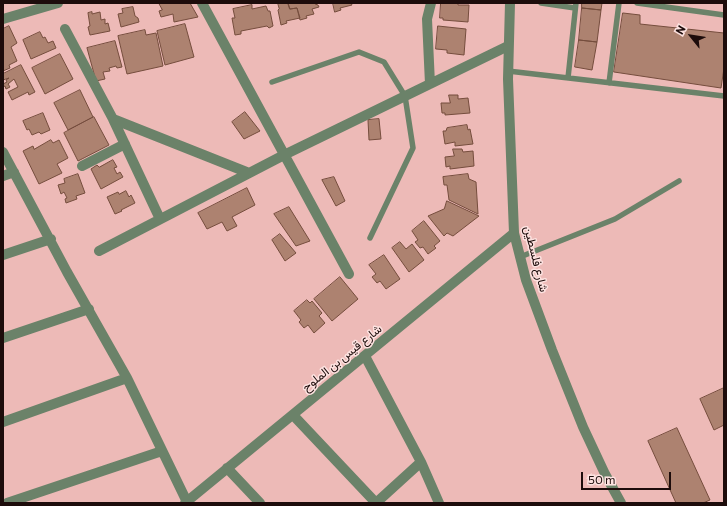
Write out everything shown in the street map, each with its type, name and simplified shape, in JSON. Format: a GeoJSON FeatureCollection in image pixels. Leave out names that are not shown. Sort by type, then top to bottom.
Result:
{"type":"FeatureCollection","features":[{"type":"Feature","properties":{"kind":"street"},"geometry":{"type":"LineString","coordinates":[[3,19],[58,3]]}},
{"type":"Feature","properties":{"kind":"street"},"geometry":{"type":"LineString","coordinates":[[202,3],[349,274]]}},
{"type":"Feature","properties":{"kind":"street"},"geometry":{"type":"LineString","coordinates":[[430,84],[427,19],[431,3]]}},
{"type":"Feature","properties":{"kind":"street","name":"شارع فلسطين"},"geometry":{"type":"LineString","coordinates":[[510,3],[508,71],[514,233],[526,280],[552,350],[583,427],[605,474],[621,503]]}},
{"type":"Feature","properties":{"kind":"street"},"geometry":{"type":"LineString","coordinates":[[65,29],[113,119],[160,219]]}},
{"type":"Feature","properties":{"kind":"street"},"geometry":{"type":"LineString","coordinates":[[99,251],[284,155],[508,46]]}},
{"type":"Feature","properties":{"kind":"street"},"geometry":{"type":"LineString","coordinates":[[113,119],[249,173]]}},
{"type":"Feature","properties":{"kind":"street"},"geometry":{"type":"LineString","coordinates":[[82,166],[125,144]]}},
{"type":"Feature","properties":{"kind":"street"},"geometry":{"type":"LineString","coordinates":[[3,152],[127,378],[186,502]]}},
{"type":"Feature","properties":{"kind":"street"},"geometry":{"type":"LineString","coordinates":[[3,176],[14,172]]}},
{"type":"Feature","properties":{"kind":"street","name":"شارع قيس بن الملوح"},"geometry":{"type":"LineString","coordinates":[[186,502],[514,233]]}},
{"type":"Feature","properties":{"kind":"street"},"geometry":{"type":"LineString","coordinates":[[3,255],[50,239]]}},
{"type":"Feature","properties":{"kind":"street"},"geometry":{"type":"LineString","coordinates":[[3,338],[89,309]]}},
{"type":"Feature","properties":{"kind":"street"},"geometry":{"type":"LineString","coordinates":[[365,356],[421,462],[439,503]]}},
{"type":"Feature","properties":{"kind":"street"},"geometry":{"type":"LineString","coordinates":[[3,422],[127,378]]}},
{"type":"Feature","properties":{"kind":"street"},"geometry":{"type":"LineString","coordinates":[[293,415],[376,503],[421,462]]}},
{"type":"Feature","properties":{"kind":"street"},"geometry":{"type":"LineString","coordinates":[[7,503],[162,451]]}},
{"type":"Feature","properties":{"kind":"street"},"geometry":{"type":"LineString","coordinates":[[227,468],[260,503]]}},
{"type":"Feature","properties":{"kind":"lane"},"geometry":{"type":"LineString","coordinates":[[541,3],[575,6],[568,78]]}},
{"type":"Feature","properties":{"kind":"lane"},"geometry":{"type":"LineString","coordinates":[[609,83],[619,3]]}},
{"type":"Feature","properties":{"kind":"lane"},"geometry":{"type":"LineString","coordinates":[[637,3],[724,15]]}},
{"type":"Feature","properties":{"kind":"lane"},"geometry":{"type":"LineString","coordinates":[[272,82],[359,52],[384,62],[405,96],[413,148],[370,238]]}},
{"type":"Feature","properties":{"kind":"lane"},"geometry":{"type":"LineString","coordinates":[[508,71],[724,96]]}},
{"type":"Feature","properties":{"kind":"lane"},"geometry":{"type":"LineString","coordinates":[[520,257],[615,219],[679,181]]}},
{"type":"Feature","properties":{"kind":"building"},"geometry":{"type":"Polygon","coordinates":[[[159,3],[190,3],[198,17],[174,22],[173,14],[161,17],[159,11],[162,10],[159,3]]]}},
{"type":"Feature","properties":{"kind":"building"},"geometry":{"type":"Polygon","coordinates":[[[278,3],[288,3],[290,9],[297,8],[300,18],[286,21],[287,23],[281,25],[278,3]]]}},
{"type":"Feature","properties":{"kind":"building"},"geometry":{"type":"Polygon","coordinates":[[[288,3],[315,3],[319,7],[312,9],[314,14],[306,16],[307,18],[300,20],[297,8],[290,9],[288,3]]]}},
{"type":"Feature","properties":{"kind":"building"},"geometry":{"type":"Polygon","coordinates":[[[333,3],[351,3],[352,5],[340,8],[341,10],[335,12],[333,3]]]}},
{"type":"Feature","properties":{"kind":"building"},"geometry":{"type":"Polygon","coordinates":[[[441,3],[458,3],[458,5],[469,5],[468,22],[443,20],[443,18],[440,18],[441,3]]]}},
{"type":"Feature","properties":{"kind":"building"},"geometry":{"type":"Polygon","coordinates":[[[582,3],[602,3],[601,10],[582,8],[582,3]]]}},
{"type":"Feature","properties":{"kind":"building"},"geometry":{"type":"Polygon","coordinates":[[[252,5],[252,9],[266,6],[268,11],[270,11],[273,26],[269,28],[267,26],[241,31],[241,34],[235,35],[232,18],[235,18],[233,9],[252,5]]]}},
{"type":"Feature","properties":{"kind":"building"},"geometry":{"type":"Polygon","coordinates":[[[133,7],[135,16],[138,18],[139,22],[121,27],[118,14],[123,13],[122,9],[133,7]]]}},
{"type":"Feature","properties":{"kind":"building"},"geometry":{"type":"Polygon","coordinates":[[[582,8],[601,10],[597,42],[579,40],[582,8]]]}},
{"type":"Feature","properties":{"kind":"building"},"geometry":{"type":"Polygon","coordinates":[[[92,12],[92,14],[100,12],[101,20],[105,19],[105,24],[108,23],[110,31],[90,35],[88,27],[90,26],[88,13],[92,12]]]}},
{"type":"Feature","properties":{"kind":"building"},"geometry":{"type":"Polygon","coordinates":[[[623,13],[640,15],[640,24],[724,33],[724,68],[721,88],[614,72],[623,13]]]}},
{"type":"Feature","properties":{"kind":"building"},"geometry":{"type":"Polygon","coordinates":[[[185,24],[194,57],[165,65],[157,31],[185,24]]]}},
{"type":"Feature","properties":{"kind":"building"},"geometry":{"type":"Polygon","coordinates":[[[9,26],[17,43],[11,47],[17,61],[9,65],[10,68],[3,71],[3,29],[9,26]]]}},
{"type":"Feature","properties":{"kind":"building"},"geometry":{"type":"Polygon","coordinates":[[[438,26],[466,29],[464,55],[447,53],[447,50],[436,49],[438,26]]]}},
{"type":"Feature","properties":{"kind":"building"},"geometry":{"type":"Polygon","coordinates":[[[145,30],[146,35],[156,33],[163,66],[127,74],[118,36],[145,30]]]}},
{"type":"Feature","properties":{"kind":"building"},"geometry":{"type":"Polygon","coordinates":[[[40,32],[48,43],[53,41],[56,48],[31,59],[23,40],[40,32]]]}},
{"type":"Feature","properties":{"kind":"building"},"geometry":{"type":"Polygon","coordinates":[[[579,40],[597,42],[592,70],[575,67],[579,40]]]}},
{"type":"Feature","properties":{"kind":"building"},"geometry":{"type":"Polygon","coordinates":[[[115,41],[122,67],[117,68],[116,66],[109,68],[110,71],[103,72],[105,79],[96,81],[87,48],[115,41]]]}},
{"type":"Feature","properties":{"kind":"building"},"geometry":{"type":"Polygon","coordinates":[[[60,54],[73,79],[45,94],[32,68],[60,54]]]}},
{"type":"Feature","properties":{"kind":"building"},"geometry":{"type":"Polygon","coordinates":[[[21,65],[35,92],[29,95],[28,92],[12,100],[8,92],[18,87],[14,79],[8,84],[10,87],[6,89],[5,86],[3,87],[3,84],[7,82],[6,80],[9,78],[3,80],[3,74],[21,65]]]}},
{"type":"Feature","properties":{"kind":"building"},"geometry":{"type":"Polygon","coordinates":[[[80,90],[93,117],[68,130],[54,103],[80,90]]]}},
{"type":"Feature","properties":{"kind":"building"},"geometry":{"type":"Polygon","coordinates":[[[449,95],[458,95],[458,99],[468,98],[470,113],[445,115],[445,113],[442,113],[441,103],[450,103],[449,95]]]}},
{"type":"Feature","properties":{"kind":"building"},"geometry":{"type":"Polygon","coordinates":[[[245,112],[260,131],[244,139],[232,122],[245,112]]]}},
{"type":"Feature","properties":{"kind":"building"},"geometry":{"type":"Polygon","coordinates":[[[43,113],[50,130],[41,134],[39,132],[32,135],[29,129],[27,130],[23,121],[43,113]]]}},
{"type":"Feature","properties":{"kind":"building"},"geometry":{"type":"Polygon","coordinates":[[[94,117],[109,145],[78,161],[64,133],[94,117]]]}},
{"type":"Feature","properties":{"kind":"building"},"geometry":{"type":"Polygon","coordinates":[[[379,119],[381,139],[369,140],[368,120],[379,119]]]}},
{"type":"Feature","properties":{"kind":"building"},"geometry":{"type":"Polygon","coordinates":[[[467,125],[468,130],[470,129],[473,144],[455,146],[455,142],[445,144],[443,131],[446,131],[447,128],[467,125]]]}},
{"type":"Feature","properties":{"kind":"building"},"geometry":{"type":"Polygon","coordinates":[[[51,140],[53,143],[59,140],[68,158],[57,164],[62,173],[39,184],[23,151],[33,146],[34,149],[51,140]]]}},
{"type":"Feature","properties":{"kind":"building"},"geometry":{"type":"Polygon","coordinates":[[[453,149],[462,149],[463,152],[473,151],[474,166],[450,169],[450,166],[446,167],[445,157],[454,156],[453,149]]]}},
{"type":"Feature","properties":{"kind":"building"},"geometry":{"type":"Polygon","coordinates":[[[113,160],[117,167],[114,168],[117,174],[120,172],[123,177],[101,189],[91,169],[97,165],[99,167],[113,160]]]}},
{"type":"Feature","properties":{"kind":"building"},"geometry":{"type":"Polygon","coordinates":[[[78,174],[85,193],[76,196],[77,199],[66,203],[65,199],[67,198],[64,192],[61,194],[58,185],[65,183],[64,179],[78,174]]]}},
{"type":"Feature","properties":{"kind":"building"},"geometry":{"type":"Polygon","coordinates":[[[468,174],[469,179],[476,182],[478,214],[449,200],[447,185],[444,185],[443,177],[468,174]]]}},
{"type":"Feature","properties":{"kind":"building"},"geometry":{"type":"Polygon","coordinates":[[[334,177],[345,201],[336,206],[322,180],[334,177]]]}},
{"type":"Feature","properties":{"kind":"building"},"geometry":{"type":"Polygon","coordinates":[[[247,188],[255,205],[232,217],[237,226],[227,231],[222,222],[207,229],[198,213],[247,188]]]}},
{"type":"Feature","properties":{"kind":"building"},"geometry":{"type":"Polygon","coordinates":[[[126,191],[129,197],[131,195],[135,203],[115,214],[107,197],[118,192],[119,194],[126,191]]]}},
{"type":"Feature","properties":{"kind":"building"},"geometry":{"type":"Polygon","coordinates":[[[447,201],[479,216],[453,236],[447,233],[444,236],[428,216],[444,209],[447,201]]]}},
{"type":"Feature","properties":{"kind":"building"},"geometry":{"type":"Polygon","coordinates":[[[289,207],[310,241],[296,246],[274,214],[289,207]]]}},
{"type":"Feature","properties":{"kind":"building"},"geometry":{"type":"Polygon","coordinates":[[[424,221],[440,241],[434,246],[436,248],[428,254],[423,247],[420,248],[415,242],[418,240],[412,231],[424,221]]]}},
{"type":"Feature","properties":{"kind":"building"},"geometry":{"type":"Polygon","coordinates":[[[280,234],[296,253],[285,261],[272,240],[280,234]]]}},
{"type":"Feature","properties":{"kind":"building"},"geometry":{"type":"Polygon","coordinates":[[[400,242],[406,249],[412,244],[424,260],[409,272],[392,248],[400,242]]]}},
{"type":"Feature","properties":{"kind":"building"},"geometry":{"type":"Polygon","coordinates":[[[384,255],[400,279],[386,289],[380,281],[377,283],[372,277],[376,274],[369,265],[384,255]]]}},
{"type":"Feature","properties":{"kind":"building"},"geometry":{"type":"Polygon","coordinates":[[[340,277],[358,299],[332,321],[314,299],[340,277]]]}},
{"type":"Feature","properties":{"kind":"building"},"geometry":{"type":"Polygon","coordinates":[[[307,300],[310,303],[312,301],[322,313],[319,316],[325,323],[314,333],[308,325],[304,328],[299,322],[301,320],[294,311],[307,300]]]}},
{"type":"Feature","properties":{"kind":"building"},"geometry":{"type":"Polygon","coordinates":[[[724,388],[724,425],[714,430],[700,399],[724,388]]]}},
{"type":"Feature","properties":{"kind":"building"},"geometry":{"type":"Polygon","coordinates":[[[677,428],[710,500],[703,503],[676,503],[648,441],[677,428]]]}}]}
